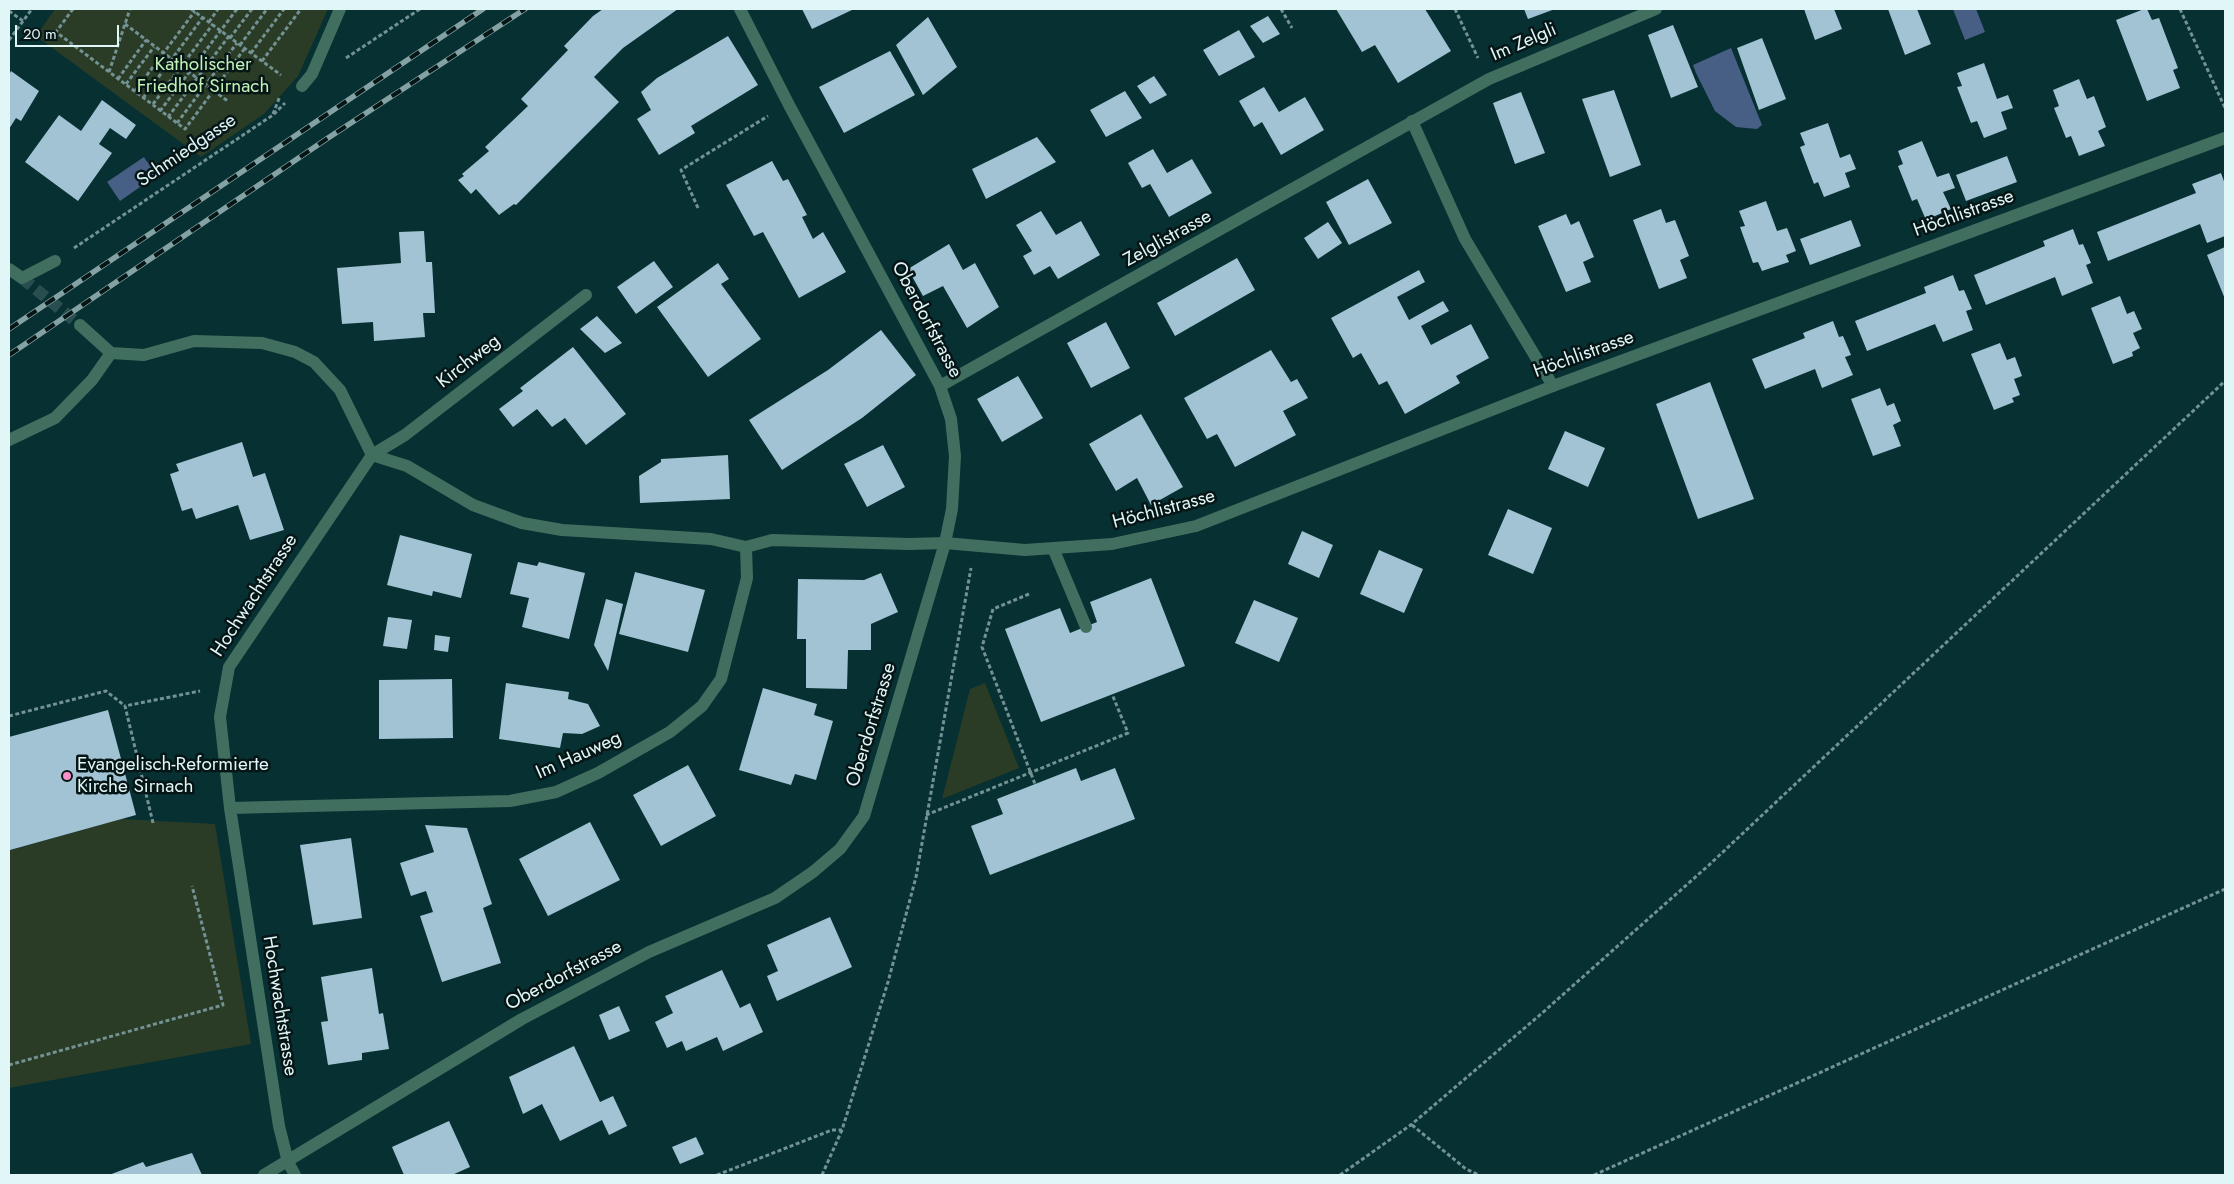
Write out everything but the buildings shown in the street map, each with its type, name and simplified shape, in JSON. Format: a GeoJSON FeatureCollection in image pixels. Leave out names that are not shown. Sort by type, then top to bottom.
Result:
{"type":"FeatureCollection","features":[{"type":"Feature","properties":{"kind":"street"},"geometry":{"type":"LineString","coordinates":[[302,86],[312,74],[340,9]]}},
{"type":"Feature","properties":{"kind":"street","name":"Oberdorfstrasse"},"geometry":{"type":"LineString","coordinates":[[288,1162],[522,1020],[649,952],[775,898],[813,872],[840,848],[864,816],[945,543],[952,509],[955,456],[951,419],[940,386],[788,103],[740,9]]}},
{"type":"Feature","properties":{"kind":"street","name":"Im Zelgli"},"geometry":{"type":"LineString","coordinates":[[1412,121],[1490,79],[1656,9]]}},
{"type":"Feature","properties":{"kind":"street"},"geometry":{"type":"LineString","coordinates":[[1412,121],[1465,239],[1553,386]]}},
{"type":"Feature","properties":{"kind":"street","name":"Zelglistrasse"},"geometry":{"type":"LineString","coordinates":[[940,386],[1357,155],[1412,121]]}},
{"type":"Feature","properties":{"kind":"street","name":"Höchlistrasse"},"geometry":{"type":"LineString","coordinates":[[945,543],[1025,550],[1112,544],[1196,526],[1553,386],[2225,138]]}},
{"type":"Feature","properties":{"kind":"street"},"geometry":{"type":"LineString","coordinates":[[9,269],[22,278],[55,260]]}},
{"type":"Feature","properties":{"kind":"street","name":"Kirchweg"},"geometry":{"type":"LineString","coordinates":[[372,455],[405,436],[586,295]]}},
{"type":"Feature","properties":{"kind":"street"},"geometry":{"type":"LineString","coordinates":[[80,325],[111,353],[144,355],[194,341],[262,343],[295,352],[314,362],[340,390],[372,455],[408,466],[473,505],[522,523],[562,530],[711,539],[746,547],[772,540],[909,544],[945,543]]}},
{"type":"Feature","properties":{"kind":"street"},"geometry":{"type":"LineString","coordinates":[[9,440],[55,418],[92,380],[111,353]]}},
{"type":"Feature","properties":{"kind":"street","name":"Hochwachtstrasse"},"geometry":{"type":"LineString","coordinates":[[288,1162],[279,1126],[230,808],[220,717],[228,667],[372,455]]}},
{"type":"Feature","properties":{"kind":"street","name":"Im Hauweg"},"geometry":{"type":"LineString","coordinates":[[230,808],[510,802],[556,792],[598,773],[670,732],[702,706],[721,679],[747,578],[746,547]]}},
{"type":"Feature","properties":{"kind":"street"},"geometry":{"type":"LineString","coordinates":[[1053,548],[1086,626]]}},
{"type":"Feature","properties":{"kind":"street"},"geometry":{"type":"LineString","coordinates":[[264,1175],[288,1162],[295,1175]]}},
{"type":"Feature","properties":{"kind":"path"},"geometry":{"type":"LineString","coordinates":[[9,40],[32,9]]}},
{"type":"Feature","properties":{"kind":"path"},"geometry":{"type":"LineString","coordinates":[[73,9],[56,32],[185,129],[245,48]]}},
{"type":"Feature","properties":{"kind":"path"},"geometry":{"type":"LineString","coordinates":[[109,72],[130,9]]}},
{"type":"Feature","properties":{"kind":"path"},"geometry":{"type":"LineString","coordinates":[[153,104],[211,23],[218,9]]}},
{"type":"Feature","properties":{"kind":"path"},"geometry":{"type":"LineString","coordinates":[[160,111],[236,9]]}},
{"type":"Feature","properties":{"kind":"path"},"geometry":{"type":"LineString","coordinates":[[168,116],[252,9]]}},
{"type":"Feature","properties":{"kind":"path"},"geometry":{"type":"LineString","coordinates":[[177,123],[267,9]]}},
{"type":"Feature","properties":{"kind":"path"},"geometry":{"type":"LineString","coordinates":[[251,53],[284,9]]}},
{"type":"Feature","properties":{"kind":"path"},"geometry":{"type":"LineString","coordinates":[[262,61],[301,9]]}},
{"type":"Feature","properties":{"kind":"path"},"geometry":{"type":"LineString","coordinates":[[312,74],[332,68],[420,9]]}},
{"type":"Feature","properties":{"kind":"path"},"geometry":{"type":"LineString","coordinates":[[1281,9],[1292,28]]}},
{"type":"Feature","properties":{"kind":"path"},"geometry":{"type":"LineString","coordinates":[[1455,9],[1490,79]]}},
{"type":"Feature","properties":{"kind":"path"},"geometry":{"type":"LineString","coordinates":[[2180,9],[2225,108]]}},
{"type":"Feature","properties":{"kind":"path"},"geometry":{"type":"LineString","coordinates":[[135,91],[193,10],[283,77]]}},
{"type":"Feature","properties":{"kind":"path"},"geometry":{"type":"LineString","coordinates":[[9,11],[23,21]]}},
{"type":"Feature","properties":{"kind":"path"},"geometry":{"type":"LineString","coordinates":[[143,98],[203,17]]}},
{"type":"Feature","properties":{"kind":"path"},"geometry":{"type":"LineString","coordinates":[[125,24],[229,102]]}},
{"type":"Feature","properties":{"kind":"path"},"geometry":{"type":"LineString","coordinates":[[118,79],[146,40]]}},
{"type":"Feature","properties":{"kind":"path"},"geometry":{"type":"LineString","coordinates":[[126,84],[154,46]]}},
{"type":"Feature","properties":{"kind":"path","name":"Schmiedgasse"},"geometry":{"type":"LineString","coordinates":[[73,249],[273,115],[302,86]]}},
{"type":"Feature","properties":{"kind":"path"},"geometry":{"type":"LineString","coordinates":[[273,115],[286,89]]}},
{"type":"Feature","properties":{"kind":"path"},"geometry":{"type":"LineString","coordinates":[[698,208],[681,170],[788,103]]}},
{"type":"Feature","properties":{"kind":"path"},"geometry":{"type":"LineString","coordinates":[[1340,1175],[1412,1124],[1541,1014],[1709,865],[2225,381]]}},
{"type":"Feature","properties":{"kind":"path"},"geometry":{"type":"LineString","coordinates":[[822,1175],[842,1130],[888,982],[916,877],[966,589]]}},
{"type":"Feature","properties":{"kind":"path"},"geometry":{"type":"LineString","coordinates":[[1029,594],[993,609],[982,647],[1035,784]]}},
{"type":"Feature","properties":{"kind":"path"},"geometry":{"type":"LineString","coordinates":[[125,706],[225,687]]}},
{"type":"Feature","properties":{"kind":"path"},"geometry":{"type":"LineString","coordinates":[[9,716],[106,691],[125,706],[153,823]]}},
{"type":"Feature","properties":{"kind":"path"},"geometry":{"type":"LineString","coordinates":[[926,815],[1128,733],[1112,694]]}},
{"type":"Feature","properties":{"kind":"path"},"geometry":{"type":"LineString","coordinates":[[9,1065],[223,1005],[192,886]]}},
{"type":"Feature","properties":{"kind":"path"},"geometry":{"type":"LineString","coordinates":[[1594,1175],[2225,889]]}},
{"type":"Feature","properties":{"kind":"path"},"geometry":{"type":"LineString","coordinates":[[1412,1124],[1466,1169],[1479,1175]]}},
{"type":"Feature","properties":{"kind":"path"},"geometry":{"type":"LineString","coordinates":[[717,1175],[832,1130],[842,1130]]}},
{"type":"Feature","properties":{"kind":"green space","name":"Katholischer Friedhof Sirnach"},"geometry":{"type":"Polygon","coordinates":[[[55,9],[328,9],[298,76],[264,114],[201,157],[36,36],[55,9]]]}},
{"type":"Feature","properties":{"kind":"green space"},"geometry":{"type":"Polygon","coordinates":[[[985,683],[1019,768],[942,799],[970,689],[985,683]]]}},
{"type":"Feature","properties":{"kind":"green space"},"geometry":{"type":"Polygon","coordinates":[[[121,819],[215,824],[251,1044],[9,1088],[9,845],[11,850],[121,819]]]}},
{"type":"Feature","properties":{"kind":"water"},"geometry":{"type":"Polygon","coordinates":[[[1953,9],[1976,9],[1985,32],[1965,40],[1953,9]]]}},
{"type":"Feature","properties":{"kind":"water"},"geometry":{"type":"Polygon","coordinates":[[[1731,48],[1762,125],[1757,129],[1736,127],[1715,111],[1693,65],[1731,48]]]}},
{"type":"Feature","properties":{"kind":"water"},"geometry":{"type":"Polygon","coordinates":[[[144,157],[147,162],[153,161],[158,165],[160,173],[120,201],[107,182],[144,157]]]}},
{"type":"Feature","properties":{"kind":"tunnel"},"geometry":{"type":"LineString","coordinates":[[22,278],[80,325]]}},
{"type":"Feature","properties":{"kind":"railway"},"geometry":{"type":"LineString","coordinates":[[9,329],[483,9]]}},
{"type":"Feature","properties":{"kind":"railway"},"geometry":{"type":"LineString","coordinates":[[9,355],[328,138],[525,9]]}},
{"type":"Feature","properties":{"kind":"place","name":"Evangelisch-Reformierte Kirche Sirnach"},"geometry":{"type":"Point","coordinates":[67,776]}}]}
